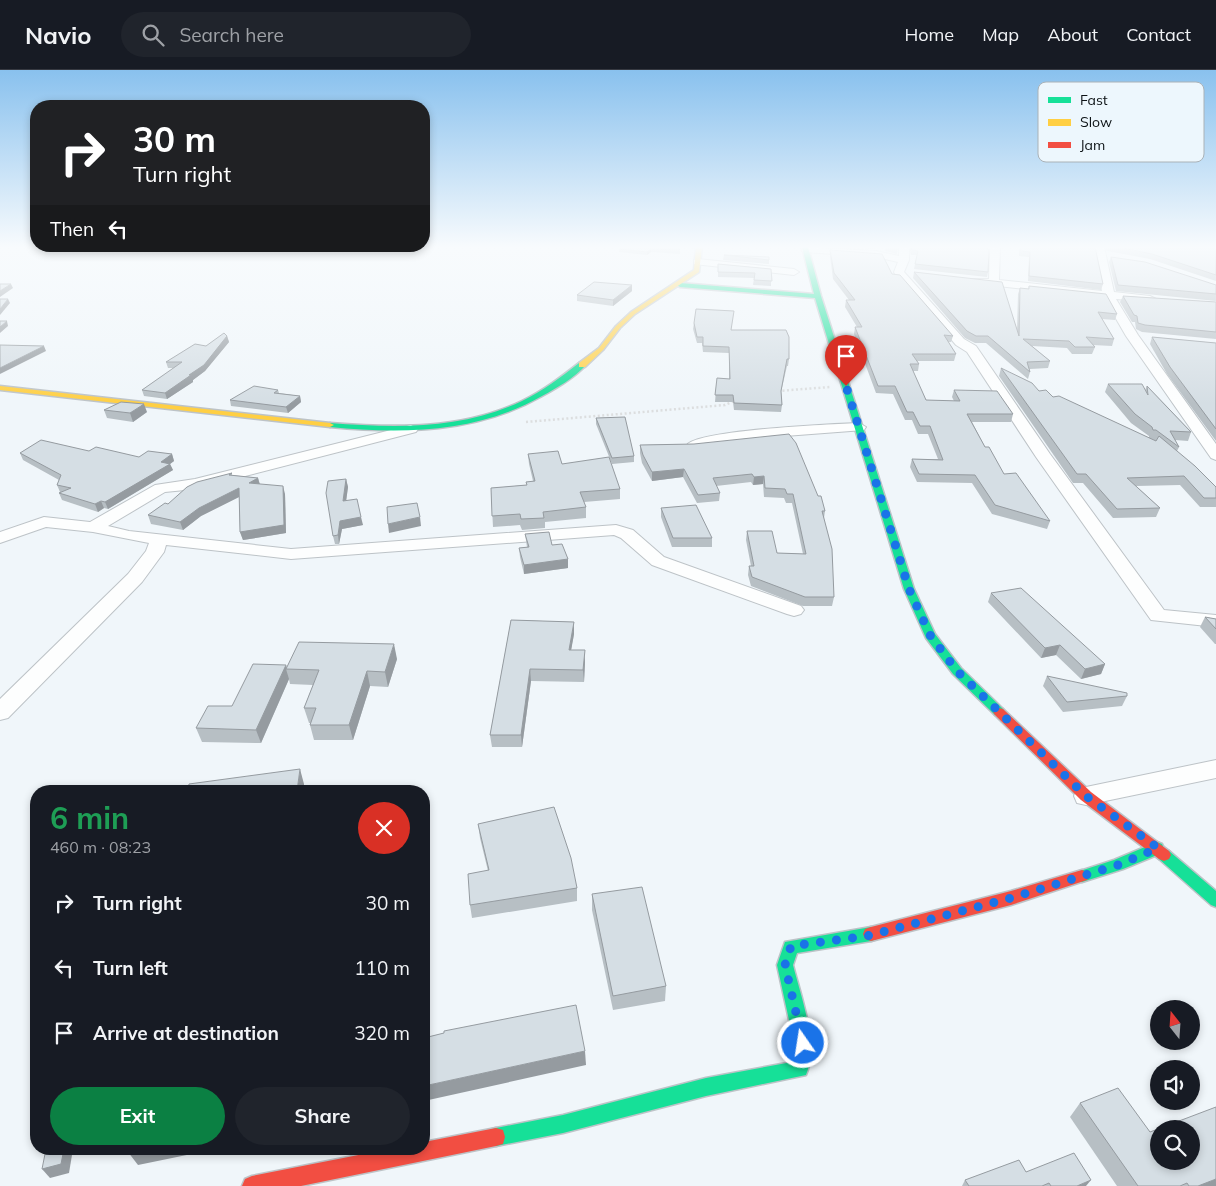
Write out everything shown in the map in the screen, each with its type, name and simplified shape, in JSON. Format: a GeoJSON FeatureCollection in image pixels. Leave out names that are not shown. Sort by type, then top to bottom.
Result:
{"type":"FeatureCollection","features":[{"type":"Feature","properties":{"kind":"street"},"geometry":{"type":"LineString","coordinates":[[0,388],[357,428],[410,429],[456,426],[485,421],[514,411],[560,382],[602,348],[623,321],[652,299]]}},
{"type":"Feature","properties":{"kind":"street"},"geometry":{"type":"LineString","coordinates":[[819,299],[909,589],[930,635],[957,671],[1086,796],[1158,848],[1216,900]]}},
{"type":"Feature","properties":{"kind":"street"},"geometry":{"type":"LineString","coordinates":[[922,299],[960,342],[972,349],[1044,457],[1158,616],[1216,621]]}},
{"type":"Feature","properties":{"kind":"street"},"geometry":{"type":"LineString","coordinates":[[1111,299],[1132,336],[1216,455]]}},
{"type":"Feature","properties":{"kind":"street"},"geometry":{"type":"LineString","coordinates":[[1132,336],[1151,338]]}},
{"type":"Feature","properties":{"kind":"street"},"geometry":{"type":"LineString","coordinates":[[677,446],[711,443],[746,435],[859,428]]}},
{"type":"Feature","properties":{"kind":"street"},"geometry":{"type":"LineString","coordinates":[[93,527],[161,488],[195,484],[410,429]]}},
{"type":"Feature","properties":{"kind":"street"},"geometry":{"type":"LineString","coordinates":[[0,538],[44,522],[93,527],[129,536],[291,554],[616,530],[627,534],[658,561],[794,610]]}},
{"type":"Feature","properties":{"kind":"street"},"geometry":{"type":"LineString","coordinates":[[0,712],[135,578],[155,552],[159,539]]}},
{"type":"Feature","properties":{"kind":"street"},"geometry":{"type":"LineString","coordinates":[[1086,796],[1216,769]]}},
{"type":"Feature","properties":{"kind":"street"},"geometry":{"type":"LineString","coordinates":[[430,1151],[563,1124],[706,1087],[800,1069],[803,1043],[785,965],[791,946],[867,936],[1011,898],[1118,865],[1158,848]]}},
{"type":"Feature","properties":{"kind":"street"},"geometry":{"type":"LineString","coordinates":[[252,1186],[408,1155]]}},
{"type":"Feature","properties":{"kind":"path"},"geometry":{"type":"LineString","coordinates":[[770,392],[846,386]]}},
{"type":"Feature","properties":{"kind":"path"},"geometry":{"type":"LineString","coordinates":[[520,422],[725,405],[741,398]]}},
{"type":"Feature","properties":{"kind":"building"},"geometry":{"type":"Polygon","coordinates":[[[0,299],[8,299],[0,309],[0,299]]]}},
{"type":"Feature","properties":{"kind":"building"},"geometry":{"type":"Polygon","coordinates":[[[921,299],[953,336],[944,335],[956,354],[912,354],[919,364],[910,364],[926,400],[960,401],[954,390],[997,391],[1013,414],[967,414],[985,447],[989,447],[1004,474],[1016,473],[1050,521],[995,505],[975,475],[919,474],[912,459],[943,460],[930,426],[920,426],[913,412],[907,412],[895,386],[878,386],[855,327],[862,327],[846,300],[921,299]]]}},
{"type":"Feature","properties":{"kind":"building"},"geometry":{"type":"Polygon","coordinates":[[[938,299],[1007,299],[1019,336],[1020,299],[1109,299],[1117,314],[1098,312],[1114,339],[1086,337],[1095,347],[1075,347],[1069,341],[1023,339],[1050,361],[1027,362],[1030,372],[988,336],[976,336],[967,331],[938,299]]]}},
{"type":"Feature","properties":{"kind":"building"},"geometry":{"type":"Polygon","coordinates":[[[1125,299],[1216,302],[1216,332],[1145,325],[1138,323],[1137,316],[1134,315],[1125,299]]]}},
{"type":"Feature","properties":{"kind":"building"},"geometry":{"type":"Polygon","coordinates":[[[696,309],[734,311],[731,330],[786,330],[789,337],[789,359],[787,359],[781,391],[782,405],[734,403],[733,395],[715,395],[717,378],[730,379],[729,347],[703,346],[703,337],[697,337],[694,323],[696,309]]]}},
{"type":"Feature","properties":{"kind":"building"},"geometry":{"type":"Polygon","coordinates":[[[0,321],[7,321],[0,327],[0,321]]]}},
{"type":"Feature","properties":{"kind":"building"},"geometry":{"type":"Polygon","coordinates":[[[224,333],[227,336],[204,365],[189,375],[191,375],[165,393],[142,390],[182,362],[166,362],[195,344],[206,346],[224,333]]]}},
{"type":"Feature","properties":{"kind":"building"},"geometry":{"type":"Polygon","coordinates":[[[1152,337],[1216,343],[1216,429],[1170,367],[1152,337]]]}},
{"type":"Feature","properties":{"kind":"building"},"geometry":{"type":"Polygon","coordinates":[[[0,345],[44,346],[0,368],[0,345]]]}},
{"type":"Feature","properties":{"kind":"building"},"geometry":{"type":"Polygon","coordinates":[[[1001,368],[1032,383],[1039,391],[1046,390],[1053,397],[1059,396],[1156,441],[1159,436],[1195,466],[1216,487],[1216,498],[1204,498],[1184,476],[1127,478],[1160,508],[1117,509],[1086,474],[1077,474],[1001,368]]]}},
{"type":"Feature","properties":{"kind":"building"},"geometry":{"type":"Polygon","coordinates":[[[1108,384],[1142,384],[1148,395],[1147,386],[1191,432],[1170,431],[1179,447],[1156,430],[1153,430],[1152,427],[1135,414],[1108,384]]]}},
{"type":"Feature","properties":{"kind":"building"},"geometry":{"type":"Polygon","coordinates":[[[254,386],[278,390],[274,393],[300,396],[286,407],[230,400],[254,386]]]}},
{"type":"Feature","properties":{"kind":"building"},"geometry":{"type":"Polygon","coordinates":[[[121,402],[144,404],[130,413],[104,410],[121,402]]]}},
{"type":"Feature","properties":{"kind":"building"},"geometry":{"type":"Polygon","coordinates":[[[625,417],[634,456],[612,458],[596,418],[625,417]]]}},
{"type":"Feature","properties":{"kind":"building"},"geometry":{"type":"Polygon","coordinates":[[[789,434],[796,443],[818,496],[821,496],[825,511],[822,511],[832,549],[834,597],[805,597],[752,577],[749,566],[754,566],[747,531],[772,531],[777,553],[806,554],[793,494],[787,494],[785,489],[765,488],[764,476],[754,477],[752,474],[713,478],[720,493],[698,495],[684,469],[652,472],[640,445],[694,444],[789,434]]]}},
{"type":"Feature","properties":{"kind":"building"},"geometry":{"type":"Polygon","coordinates":[[[41,440],[89,451],[96,447],[139,457],[148,451],[172,454],[161,462],[170,464],[105,502],[101,501],[95,504],[59,493],[71,488],[57,485],[61,475],[20,453],[41,440]]]}},
{"type":"Feature","properties":{"kind":"building"},"geometry":{"type":"Polygon","coordinates":[[[558,451],[562,464],[609,457],[620,489],[580,492],[586,507],[543,512],[544,518],[521,519],[520,514],[492,516],[491,488],[527,485],[526,482],[535,481],[528,454],[558,451]]]}},
{"type":"Feature","properties":{"kind":"building"},"geometry":{"type":"Polygon","coordinates":[[[232,473],[229,475],[258,478],[249,483],[283,486],[284,525],[240,532],[239,488],[199,508],[180,522],[148,515],[165,503],[168,504],[187,487],[197,482],[232,473]]]}},
{"type":"Feature","properties":{"kind":"building"},"geometry":{"type":"Polygon","coordinates":[[[346,479],[343,501],[357,499],[361,517],[340,521],[338,535],[333,536],[326,493],[328,481],[346,479]]]}},
{"type":"Feature","properties":{"kind":"building"},"geometry":{"type":"Polygon","coordinates":[[[417,503],[420,517],[388,524],[387,507],[417,503]]]}},
{"type":"Feature","properties":{"kind":"building"},"geometry":{"type":"Polygon","coordinates":[[[696,505],[712,538],[673,538],[661,508],[696,505]]]}},
{"type":"Feature","properties":{"kind":"building"},"geometry":{"type":"Polygon","coordinates":[[[549,532],[552,545],[562,544],[568,559],[524,565],[519,548],[529,547],[525,534],[549,532]]]}},
{"type":"Feature","properties":{"kind":"building"},"geometry":{"type":"Polygon","coordinates":[[[1021,588],[1105,664],[1085,669],[1060,645],[1045,648],[991,593],[1021,588]]]}},
{"type":"Feature","properties":{"kind":"building"},"geometry":{"type":"Polygon","coordinates":[[[1205,617],[1216,619],[1216,629],[1205,617]]]}},
{"type":"Feature","properties":{"kind":"building"},"geometry":{"type":"Polygon","coordinates":[[[511,620],[574,622],[569,650],[585,650],[583,670],[530,669],[521,735],[490,735],[511,620]]]}},
{"type":"Feature","properties":{"kind":"building"},"geometry":{"type":"Polygon","coordinates":[[[299,642],[394,644],[385,672],[367,671],[349,725],[310,725],[316,708],[304,708],[319,670],[286,669],[299,642]]]}},
{"type":"Feature","properties":{"kind":"building"},"geometry":{"type":"Polygon","coordinates":[[[253,664],[286,665],[256,730],[196,728],[208,706],[232,706],[253,664]]]}},
{"type":"Feature","properties":{"kind":"building"},"geometry":{"type":"Polygon","coordinates":[[[1047,676],[1127,693],[1127,696],[1067,702],[1047,676]]]}},
{"type":"Feature","properties":{"kind":"building"},"geometry":{"type":"Polygon","coordinates":[[[300,769],[298,785],[189,784],[300,769]]]}},
{"type":"Feature","properties":{"kind":"building"},"geometry":{"type":"Polygon","coordinates":[[[554,807],[571,858],[577,888],[470,905],[468,874],[489,870],[478,824],[554,807]]]}},
{"type":"Feature","properties":{"kind":"building"},"geometry":{"type":"Polygon","coordinates":[[[642,887],[666,986],[613,996],[592,894],[642,887]]]}},
{"type":"Feature","properties":{"kind":"building"},"geometry":{"type":"Polygon","coordinates":[[[576,1005],[585,1051],[430,1085],[430,1036],[444,1033],[444,1031],[576,1005]]]}},
{"type":"Feature","properties":{"kind":"building"},"geometry":{"type":"Polygon","coordinates":[[[1118,1088],[1150,1132],[1150,1170],[1200,1170],[1200,1120],[1182,1120],[1216,1107],[1216,1179],[1198,1186],[1189,1186],[1187,1183],[1180,1186],[1138,1186],[1080,1103],[1118,1088]]]}},
{"type":"Feature","properties":{"kind":"building"},"geometry":{"type":"Polygon","coordinates":[[[1074,1153],[1091,1180],[1077,1186],[1051,1186],[1049,1183],[1042,1186],[969,1186],[965,1180],[1019,1160],[1026,1172],[1074,1153]]]}},
{"type":"Feature","properties":{"kind":"building"},"geometry":{"type":"Polygon","coordinates":[[[45,1155],[63,1155],[61,1164],[42,1169],[45,1155]]]}},
{"type":"Feature","properties":{"kind":"traffic: fast"},"geometry":{"type":"LineString","coordinates":[[819,299],[909,589],[930,635],[957,671],[999,712]]}},
{"type":"Feature","properties":{"kind":"traffic: fast"},"geometry":{"type":"LineString","coordinates":[[330,425],[398,429],[463,423],[495,415],[525,403],[554,386],[582,365]]}},
{"type":"Feature","properties":{"kind":"traffic: fast"},"geometry":{"type":"LineString","coordinates":[[1082,876],[1118,865],[1157,848]]}},
{"type":"Feature","properties":{"kind":"traffic: fast"},"geometry":{"type":"LineString","coordinates":[[1164,855],[1216,900]]}},
{"type":"Feature","properties":{"kind":"traffic: fast"},"geometry":{"type":"LineString","coordinates":[[496,1137],[563,1124],[706,1087],[800,1069],[803,1043],[785,965],[791,947],[871,934]]}},
{"type":"Feature","properties":{"kind":"traffic: slow"},"geometry":{"type":"LineString","coordinates":[[582,365],[601,349],[618,327],[633,313],[654,299]]}},
{"type":"Feature","properties":{"kind":"traffic: slow"},"geometry":{"type":"LineString","coordinates":[[0,388],[330,425]]}},
{"type":"Feature","properties":{"kind":"traffic: jam"},"geometry":{"type":"LineString","coordinates":[[999,712],[1086,796],[1164,855]]}},
{"type":"Feature","properties":{"kind":"traffic: jam"},"geometry":{"type":"LineString","coordinates":[[871,934],[1011,898],[1082,876]]}},
{"type":"Feature","properties":{"kind":"traffic: jam"},"geometry":{"type":"LineString","coordinates":[[430,1150],[496,1137]]}},
{"type":"Feature","properties":{"kind":"traffic: jam"},"geometry":{"type":"LineString","coordinates":[[252,1186],[406,1155]]}},
{"type":"Feature","properties":{"kind":"route"},"geometry":{"type":"LineString","coordinates":[[803,1043],[785,965],[791,946],[867,936],[1011,898],[1118,865],[1158,848],[1086,796],[957,671],[930,635],[909,589],[846,386]]}}]}
